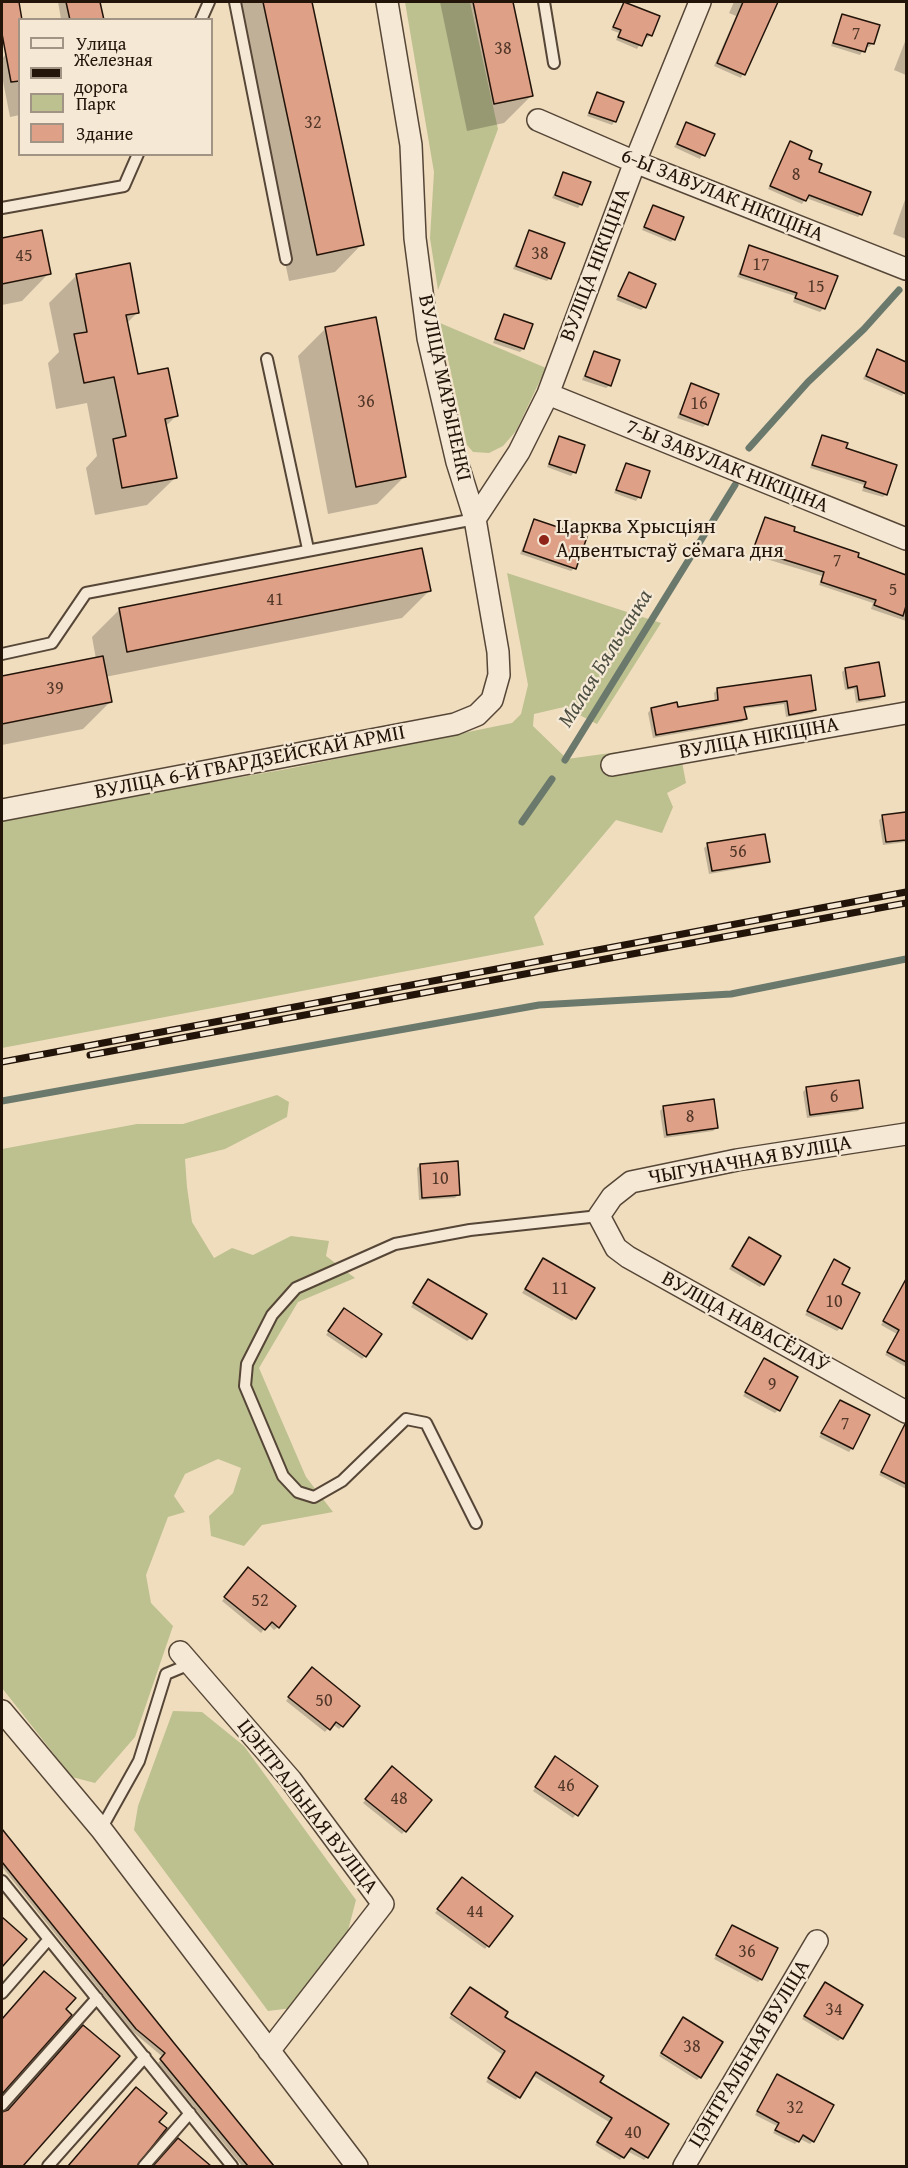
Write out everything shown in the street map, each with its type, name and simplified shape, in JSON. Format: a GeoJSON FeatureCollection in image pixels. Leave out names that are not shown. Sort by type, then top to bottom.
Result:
{"type":"FeatureCollection","features":[{"type":"Feature","properties":{"kind":"street","name":"ВУЛІЦА МАРЫНЕНКІ"},"geometry":{"type":"LineString","coordinates":[[387,2],[411,145],[415,238],[428,338],[457,462],[475,519],[498,652],[499,675],[492,700]]}},
{"type":"Feature","properties":{"kind":"street","name":"ВУЛІЦА НІКІЦІНА"},"geometry":{"type":"LineString","coordinates":[[475,519],[519,452],[548,394],[635,162],[700,2]]}},
{"type":"Feature","properties":{"kind":"street","name":"6-Ы ЗАВУЛАК НІКІЦІНА"},"geometry":{"type":"LineString","coordinates":[[538,120],[635,162],[906,269]]}},
{"type":"Feature","properties":{"kind":"street","name":"7-Ы ЗАВУЛАК НІКІЦІНА"},"geometry":{"type":"LineString","coordinates":[[548,394],[906,539]]}},
{"type":"Feature","properties":{"kind":"street","name":"ВУЛІЦА 6-Й ГВАРДЗЕЙСКАЙ АРМІІ"},"geometry":{"type":"LineString","coordinates":[[2,810],[455,724],[477,715],[492,700]]}},
{"type":"Feature","properties":{"kind":"street","name":"ВУЛІЦА НІКІЦІНА"},"geometry":{"type":"LineString","coordinates":[[612,765],[906,713]]}},
{"type":"Feature","properties":{"kind":"street","name":"ЧЫГУНАЧНАЯ ВУЛІЦА"},"geometry":{"type":"LineString","coordinates":[[599,1216],[612,1197],[631,1182],[737,1160],[906,1134]]}},
{"type":"Feature","properties":{"kind":"street","name":"ВУЛІЦА НАВАСЁЛАЎ"},"geometry":{"type":"LineString","coordinates":[[599,1216],[616,1248],[628,1257],[906,1412]]}},
{"type":"Feature","properties":{"kind":"street","name":"ЦЭНТРАЛЬНАЯ ВУЛІЦА"},"geometry":{"type":"LineString","coordinates":[[185,1658],[291,1780],[384,1904],[269,2051]]}},
{"type":"Feature","properties":{"kind":"street"},"geometry":{"type":"LineString","coordinates":[[2,1711],[101,1829],[357,2166]]}},
{"type":"Feature","properties":{"kind":"street","name":"ЦЭНТРАЛЬНАЯ ВУЛІЦА"},"geometry":{"type":"LineString","coordinates":[[684,2166],[816,1941]]}},
{"type":"Feature","properties":{"kind":"lane"},"geometry":{"type":"LineString","coordinates":[[202,18],[209,2]]}},
{"type":"Feature","properties":{"kind":"lane"},"geometry":{"type":"LineString","coordinates":[[235,2],[286,260]]}},
{"type":"Feature","properties":{"kind":"lane"},"geometry":{"type":"LineString","coordinates":[[544,2],[555,63]]}},
{"type":"Feature","properties":{"kind":"lane"},"geometry":{"type":"LineString","coordinates":[[2,208],[124,186],[137,156]]}},
{"type":"Feature","properties":{"kind":"lane"},"geometry":{"type":"LineString","coordinates":[[267,359],[308,549]]}},
{"type":"Feature","properties":{"kind":"lane"},"geometry":{"type":"LineString","coordinates":[[2,654],[52,643],[86,593],[475,519]]}},
{"type":"Feature","properties":{"kind":"lane"},"geometry":{"type":"LineString","coordinates":[[476,1523],[426,1423],[406,1419],[342,1481],[314,1497],[298,1492],[283,1476],[245,1386],[247,1364],[272,1315],[297,1288],[395,1244],[470,1230],[599,1216]]}},
{"type":"Feature","properties":{"kind":"lane"},"geometry":{"type":"LineString","coordinates":[[101,1829],[140,1761],[166,1674],[185,1658]]}},
{"type":"Feature","properties":{"kind":"lane"},"geometry":{"type":"LineString","coordinates":[[2,1881],[232,2166]]}},
{"type":"Feature","properties":{"kind":"lane"},"geometry":{"type":"LineString","coordinates":[[2,1993],[49,1939]]}},
{"type":"Feature","properties":{"kind":"lane"},"geometry":{"type":"LineString","coordinates":[[2,2105],[97,1998]]}},
{"type":"Feature","properties":{"kind":"lane"},"geometry":{"type":"LineString","coordinates":[[48,2166],[145,2057]]}},
{"type":"Feature","properties":{"kind":"lane"},"geometry":{"type":"LineString","coordinates":[[144,2166],[190,2113]]}},
{"type":"Feature","properties":{"kind":"green space"},"geometry":{"type":"Polygon","coordinates":[[[405,2],[470,2],[498,129],[438,290],[430,238],[434,172],[405,2]]]}},
{"type":"Feature","properties":{"kind":"green space"},"geometry":{"type":"Polygon","coordinates":[[[440,323],[546,368],[516,431],[503,446],[489,453],[473,452],[467,445],[440,323]]]}},
{"type":"Feature","properties":{"kind":"green space"},"geometry":{"type":"Polygon","coordinates":[[[507,573],[661,623],[597,724],[564,707],[534,714],[533,726],[567,759],[647,748],[682,762],[686,783],[667,793],[673,807],[662,833],[616,820],[534,917],[544,945],[2,1048],[2,819],[287,769],[512,723],[521,714],[528,685],[507,573]]]}},
{"type":"Feature","properties":{"kind":"green space"},"geometry":{"type":"Polygon","coordinates":[[[277,1095],[289,1102],[287,1117],[225,1149],[185,1159],[187,1187],[192,1222],[214,1258],[232,1248],[253,1255],[291,1236],[329,1241],[326,1256],[355,1278],[298,1302],[259,1368],[306,1477],[333,1512],[262,1525],[244,1546],[211,1536],[209,1516],[233,1493],[241,1468],[218,1459],[185,1474],[174,1496],[185,1512],[168,1517],[146,1575],[151,1603],[173,1626],[135,1737],[95,1783],[72,1777],[2,1688],[2,1149],[137,1124],[183,1124],[277,1095]]]}},
{"type":"Feature","properties":{"kind":"green space"},"geometry":{"type":"Polygon","coordinates":[[[173,1711],[202,1712],[244,1746],[356,1900],[346,1938],[292,2008],[268,2011],[134,1830],[138,1806],[173,1711]]]}},
{"type":"Feature","properties":{"kind":"building"},"geometry":{"type":"Polygon","coordinates":[[[2,2],[19,2],[22,18],[18,18],[18,81],[11,82],[2,34],[2,2]]]}},
{"type":"Feature","properties":{"kind":"building"},"geometry":{"type":"Polygon","coordinates":[[[66,2],[100,2],[104,18],[70,18],[66,2]]]}},
{"type":"Feature","properties":{"kind":"building"},"geometry":{"type":"Polygon","coordinates":[[[263,2],[312,2],[364,245],[317,255],[263,2]]]}},
{"type":"Feature","properties":{"kind":"building"},"geometry":{"type":"Polygon","coordinates":[[[473,2],[513,2],[533,96],[494,104],[473,2]]]}},
{"type":"Feature","properties":{"kind":"building"},"geometry":{"type":"Polygon","coordinates":[[[624,2],[660,16],[652,36],[647,34],[642,46],[618,37],[621,30],[613,27],[624,2]]]}},
{"type":"Feature","properties":{"kind":"building"},"geometry":{"type":"Polygon","coordinates":[[[743,2],[778,2],[745,75],[717,63],[743,2]]]}},
{"type":"Feature","properties":{"kind":"building"},"geometry":{"type":"Polygon","coordinates":[[[842,14],[880,25],[874,44],[868,43],[865,52],[833,43],[842,14]]]}},
{"type":"Feature","properties":{"kind":"building"},"geometry":{"type":"Polygon","coordinates":[[[597,92],[624,102],[616,122],[589,113],[597,92]]]}},
{"type":"Feature","properties":{"kind":"building"},"geometry":{"type":"Polygon","coordinates":[[[686,122],[715,134],[705,156],[677,144],[686,122]]]}},
{"type":"Feature","properties":{"kind":"building"},"geometry":{"type":"Polygon","coordinates":[[[790,141],[812,151],[809,159],[822,164],[819,172],[871,192],[862,215],[809,195],[806,201],[770,186],[790,141]]]}},
{"type":"Feature","properties":{"kind":"building"},"geometry":{"type":"Polygon","coordinates":[[[563,172],[591,182],[582,205],[555,195],[563,172]]]}},
{"type":"Feature","properties":{"kind":"building"},"geometry":{"type":"Polygon","coordinates":[[[653,205],[684,217],[675,240],[644,227],[653,205]]]}},
{"type":"Feature","properties":{"kind":"building"},"geometry":{"type":"Polygon","coordinates":[[[42,230],[51,274],[2,284],[2,238],[42,230]]]}},
{"type":"Feature","properties":{"kind":"building"},"geometry":{"type":"Polygon","coordinates":[[[529,230],[565,243],[551,279],[516,266],[529,230]]]}},
{"type":"Feature","properties":{"kind":"building"},"geometry":{"type":"Polygon","coordinates":[[[749,245],[838,276],[825,309],[795,298],[797,293],[740,274],[749,245]]]}},
{"type":"Feature","properties":{"kind":"building"},"geometry":{"type":"Polygon","coordinates":[[[130,263],[139,313],[126,315],[138,374],[168,368],[178,416],[165,419],[177,478],[122,488],[113,439],[126,436],[114,377],[84,383],[74,334],[87,332],[76,274],[130,263]]]}},
{"type":"Feature","properties":{"kind":"building"},"geometry":{"type":"Polygon","coordinates":[[[629,272],[656,284],[646,308],[618,296],[629,272]]]}},
{"type":"Feature","properties":{"kind":"building"},"geometry":{"type":"Polygon","coordinates":[[[504,314],[533,324],[524,349],[495,339],[504,314]]]}},
{"type":"Feature","properties":{"kind":"building"},"geometry":{"type":"Polygon","coordinates":[[[376,317],[406,477],[356,487],[325,327],[376,317]]]}},
{"type":"Feature","properties":{"kind":"building"},"geometry":{"type":"Polygon","coordinates":[[[877,349],[906,362],[906,394],[866,376],[877,349]]]}},
{"type":"Feature","properties":{"kind":"building"},"geometry":{"type":"Polygon","coordinates":[[[594,351],[620,360],[611,386],[585,376],[594,351]]]}},
{"type":"Feature","properties":{"kind":"building"},"geometry":{"type":"Polygon","coordinates":[[[691,383],[719,394],[708,425],[680,414],[691,383]]]}},
{"type":"Feature","properties":{"kind":"building"},"geometry":{"type":"Polygon","coordinates":[[[822,435],[848,443],[846,448],[897,465],[887,495],[864,487],[866,482],[812,465],[822,435]]]}},
{"type":"Feature","properties":{"kind":"building"},"geometry":{"type":"Polygon","coordinates":[[[559,436],[585,445],[576,473],[549,464],[559,436]]]}},
{"type":"Feature","properties":{"kind":"building"},"geometry":{"type":"Polygon","coordinates":[[[626,463],[650,471],[641,498],[616,490],[626,463]]]}},
{"type":"Feature","properties":{"kind":"building"},"geometry":{"type":"Polygon","coordinates":[[[765,517],[795,527],[794,531],[859,553],[858,557],[906,575],[906,606],[903,616],[874,605],[876,600],[821,582],[824,572],[753,550],[765,517]]]}},
{"type":"Feature","properties":{"kind":"building"},"geometry":{"type":"Polygon","coordinates":[[[534,519],[587,537],[576,569],[523,551],[534,519]]]}},
{"type":"Feature","properties":{"kind":"building"},"geometry":{"type":"Polygon","coordinates":[[[422,548],[431,591],[127,652],[119,608],[422,548]]]}},
{"type":"Feature","properties":{"kind":"building"},"geometry":{"type":"Polygon","coordinates":[[[103,656],[112,702],[2,724],[2,676],[103,656]]]}},
{"type":"Feature","properties":{"kind":"building"},"geometry":{"type":"Polygon","coordinates":[[[879,662],[885,696],[859,700],[857,686],[848,688],[845,668],[879,662]]]}},
{"type":"Feature","properties":{"kind":"building"},"geometry":{"type":"Polygon","coordinates":[[[811,675],[816,710],[789,715],[787,701],[744,707],[747,719],[656,735],[651,708],[677,702],[678,707],[718,700],[717,688],[811,675]]]}},
{"type":"Feature","properties":{"kind":"building"},"geometry":{"type":"Polygon","coordinates":[[[906,812],[906,840],[886,842],[882,815],[906,812]]]}},
{"type":"Feature","properties":{"kind":"building"},"geometry":{"type":"Polygon","coordinates":[[[765,834],[770,862],[712,871],[707,843],[765,834]]]}},
{"type":"Feature","properties":{"kind":"building"},"geometry":{"type":"Polygon","coordinates":[[[859,1080],[863,1108],[810,1115],[806,1087],[859,1080]]]}},
{"type":"Feature","properties":{"kind":"building"},"geometry":{"type":"Polygon","coordinates":[[[714,1099],[718,1128],[667,1135],[663,1106],[714,1099]]]}},
{"type":"Feature","properties":{"kind":"building"},"geometry":{"type":"Polygon","coordinates":[[[458,1161],[460,1195],[422,1198],[420,1164],[458,1161]]]}},
{"type":"Feature","properties":{"kind":"building"},"geometry":{"type":"Polygon","coordinates":[[[749,1237],[781,1256],[764,1285],[732,1266],[749,1237]]]}},
{"type":"Feature","properties":{"kind":"building"},"geometry":{"type":"Polygon","coordinates":[[[543,1258],[595,1288],[576,1319],[525,1289],[543,1258]]]}},
{"type":"Feature","properties":{"kind":"building"},"geometry":{"type":"Polygon","coordinates":[[[834,1259],[850,1268],[842,1284],[860,1293],[842,1329],[807,1311],[834,1259]]]}},
{"type":"Feature","properties":{"kind":"building"},"geometry":{"type":"Polygon","coordinates":[[[428,1279],[487,1314],[472,1339],[413,1303],[428,1279]]]}},
{"type":"Feature","properties":{"kind":"building"},"geometry":{"type":"Polygon","coordinates":[[[906,1279],[906,1362],[887,1352],[899,1330],[883,1321],[906,1279]]]}},
{"type":"Feature","properties":{"kind":"building"},"geometry":{"type":"Polygon","coordinates":[[[344,1308],[382,1334],[366,1357],[328,1331],[344,1308]]]}},
{"type":"Feature","properties":{"kind":"building"},"geometry":{"type":"Polygon","coordinates":[[[764,1358],[798,1377],[780,1411],[745,1392],[764,1358]]]}},
{"type":"Feature","properties":{"kind":"building"},"geometry":{"type":"Polygon","coordinates":[[[840,1400],[870,1415],[853,1449],[821,1433],[840,1400]]]}},
{"type":"Feature","properties":{"kind":"building"},"geometry":{"type":"Polygon","coordinates":[[[906,1425],[906,1484],[881,1472],[906,1425]]]}},
{"type":"Feature","properties":{"kind":"building"},"geometry":{"type":"Polygon","coordinates":[[[248,1567],[296,1606],[279,1628],[272,1622],[265,1630],[224,1597],[248,1567]]]}},
{"type":"Feature","properties":{"kind":"building"},"geometry":{"type":"Polygon","coordinates":[[[312,1667],[360,1706],[343,1727],[336,1722],[330,1730],[288,1697],[312,1667]]]}},
{"type":"Feature","properties":{"kind":"building"},"geometry":{"type":"Polygon","coordinates":[[[555,1756],[598,1786],[578,1816],[535,1787],[555,1756]]]}},
{"type":"Feature","properties":{"kind":"building"},"geometry":{"type":"Polygon","coordinates":[[[392,1766],[432,1800],[406,1832],[365,1799],[392,1766]]]}},
{"type":"Feature","properties":{"kind":"building"},"geometry":{"type":"Polygon","coordinates":[[[2,1829],[274,2166],[248,2166],[160,2059],[165,2053],[136,2029],[2,1862],[2,1829]]]}},
{"type":"Feature","properties":{"kind":"building"},"geometry":{"type":"Polygon","coordinates":[[[462,1877],[513,1916],[489,1947],[437,1909],[462,1877]]]}},
{"type":"Feature","properties":{"kind":"building"},"geometry":{"type":"Polygon","coordinates":[[[2,1917],[27,1939],[2,1967],[2,1917]]]}},
{"type":"Feature","properties":{"kind":"building"},"geometry":{"type":"Polygon","coordinates":[[[732,1925],[778,1948],[762,1980],[716,1955],[732,1925]]]}},
{"type":"Feature","properties":{"kind":"building"},"geometry":{"type":"Polygon","coordinates":[[[44,1971],[76,1998],[66,2009],[72,2015],[2,2094],[2,2019],[44,1971]]]}},
{"type":"Feature","properties":{"kind":"building"},"geometry":{"type":"Polygon","coordinates":[[[825,1982],[863,2005],[843,2039],[804,2016],[825,1982]]]}},
{"type":"Feature","properties":{"kind":"building"},"geometry":{"type":"Polygon","coordinates":[[[470,1987],[508,2012],[505,2017],[604,2076],[600,2082],[669,2124],[648,2158],[631,2148],[624,2158],[597,2142],[612,2118],[536,2072],[520,2098],[488,2078],[505,2051],[451,2014],[470,1987]]]}},
{"type":"Feature","properties":{"kind":"building"},"geometry":{"type":"Polygon","coordinates":[[[683,2017],[723,2042],[701,2078],[661,2053],[683,2017]]]}},
{"type":"Feature","properties":{"kind":"building"},"geometry":{"type":"Polygon","coordinates":[[[83,2025],[120,2056],[23,2166],[2,2166],[2,2112],[8,2110],[83,2025]]]}},
{"type":"Feature","properties":{"kind":"building"},"geometry":{"type":"Polygon","coordinates":[[[777,2074],[834,2105],[814,2142],[803,2135],[799,2142],[775,2130],[779,2123],[757,2111],[777,2074]]]}},
{"type":"Feature","properties":{"kind":"building"},"geometry":{"type":"Polygon","coordinates":[[[136,2087],[167,2113],[159,2122],[167,2128],[137,2166],[68,2166],[136,2087]]]}},
{"type":"Feature","properties":{"kind":"building"},"geometry":{"type":"Polygon","coordinates":[[[178,2138],[211,2166],[153,2166],[178,2138]]]}},
{"type":"Feature","properties":{"kind":"waterway","name":"Малая Бяльчанка"},"geometry":{"type":"LineString","coordinates":[[749,448],[808,382],[864,329],[899,290]]}},
{"type":"Feature","properties":{"kind":"waterway","name":"Малая Бяльчанка"},"geometry":{"type":"LineString","coordinates":[[565,760],[735,485]]}},
{"type":"Feature","properties":{"kind":"waterway","name":"Малая Бяльчанка"},"geometry":{"type":"LineString","coordinates":[[522,822],[552,779]]}},
{"type":"Feature","properties":{"kind":"waterway"},"geometry":{"type":"LineString","coordinates":[[2,1101],[539,1005],[731,994],[906,959]]}},
{"type":"Feature","properties":{"kind":"railway"},"geometry":{"type":"LineString","coordinates":[[2,1062],[906,892]]}},
{"type":"Feature","properties":{"kind":"railway"},"geometry":{"type":"LineString","coordinates":[[90,1055],[906,903]]}},
{"type":"Feature","properties":{"kind":"place","name":"Царква Хрысціян Адвентыстаў сёмага дня"},"geometry":{"type":"Point","coordinates":[544,540]}}]}
